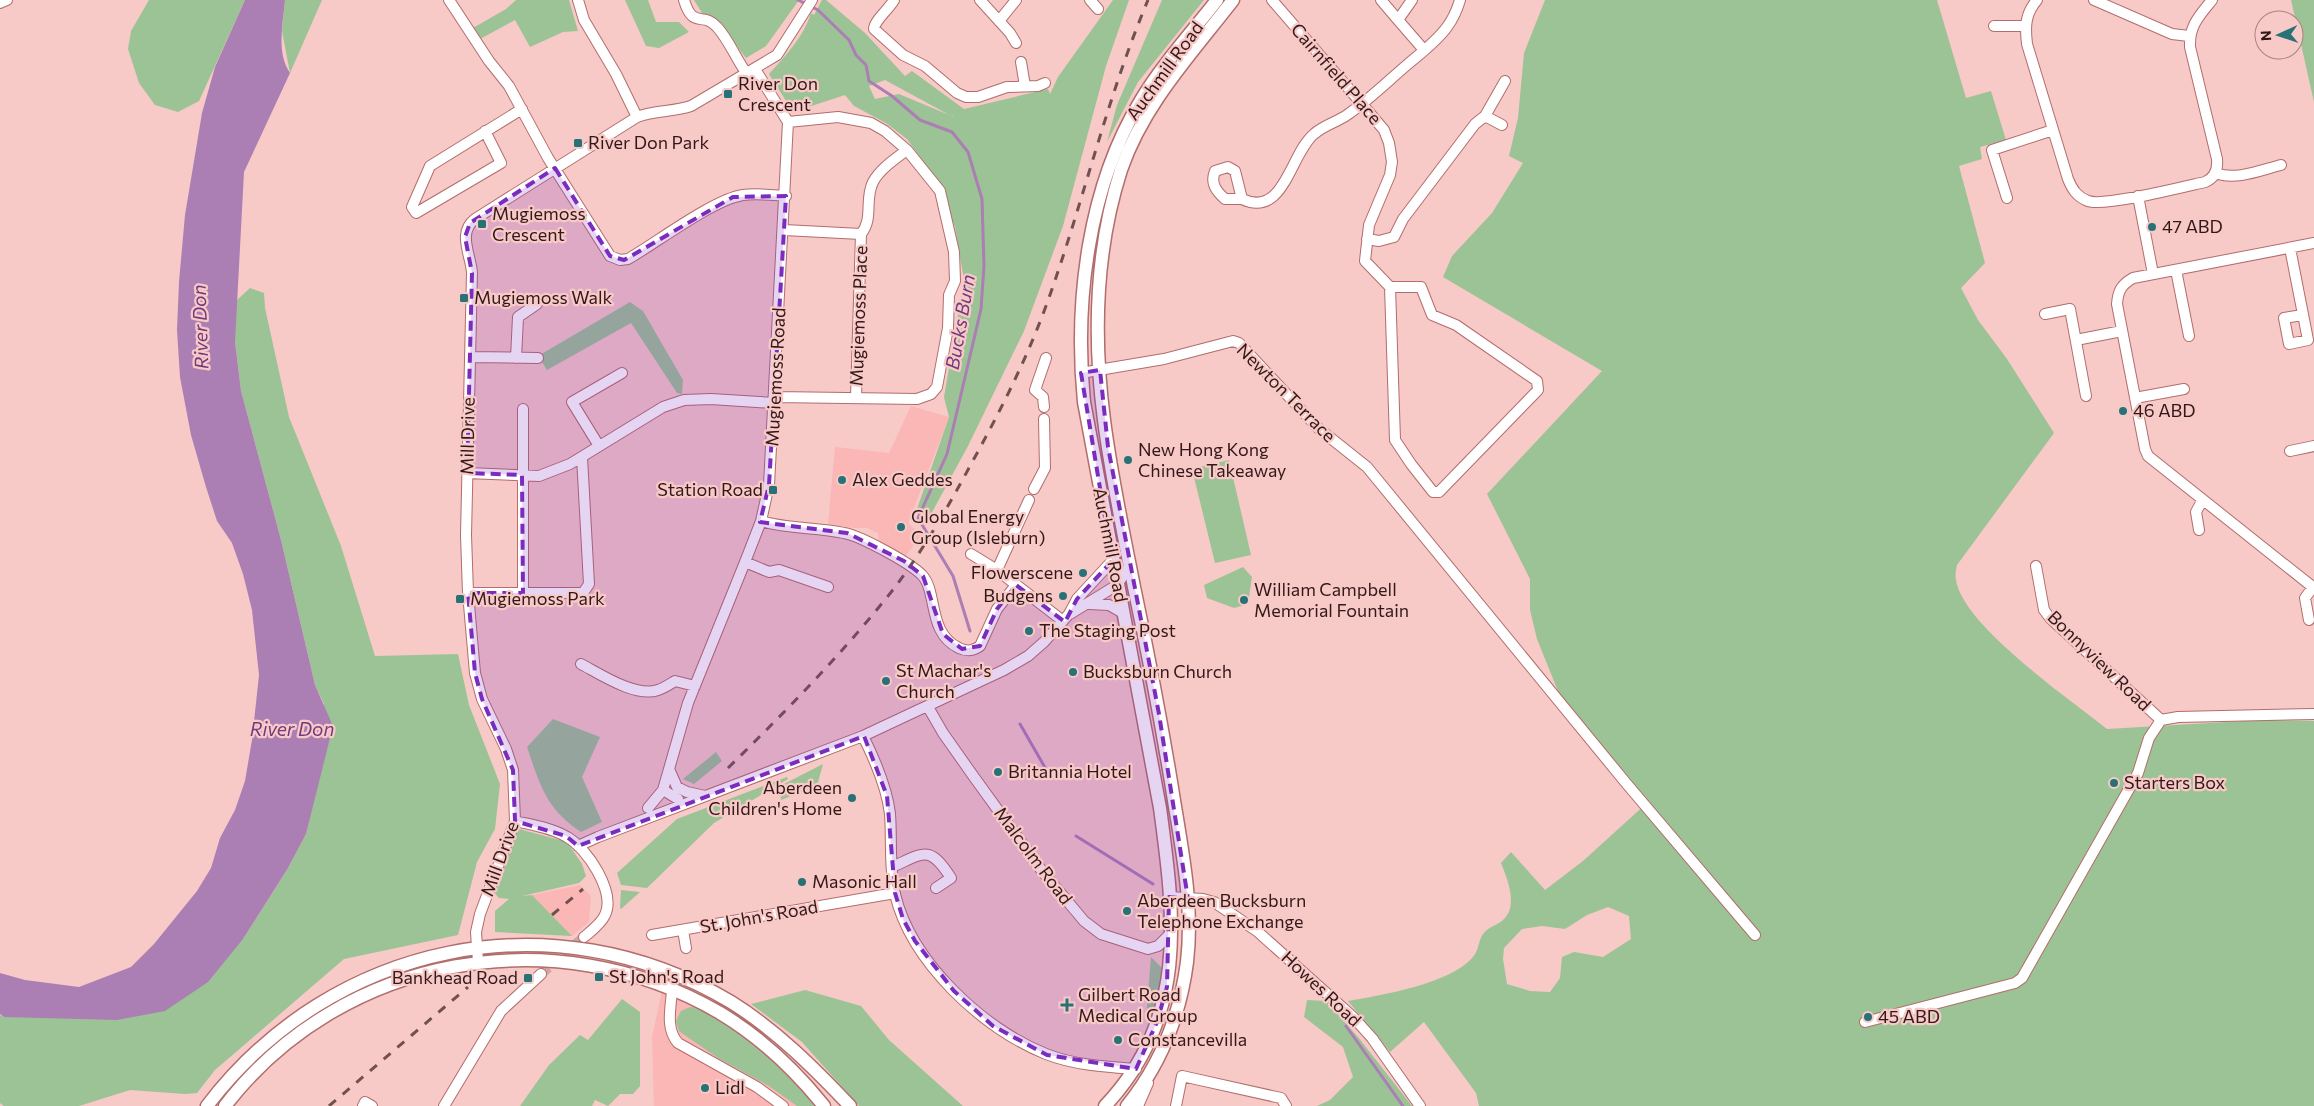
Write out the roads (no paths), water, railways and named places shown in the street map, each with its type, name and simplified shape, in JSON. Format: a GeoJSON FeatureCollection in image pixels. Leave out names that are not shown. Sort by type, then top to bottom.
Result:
{"type":"FeatureCollection","features":[{"type":"Feature","properties":{"kind":"main road","name":"Auchmill Road"},"geometry":{"type":"LineString","coordinates":[[1105,1106],[1136,1069],[1153,1034],[1164,1003],[1169,975],[1171,934],[1160,808],[1112,561],[1084,402],[1080,343],[1088,254],[1096,213],[1112,160],[1126,126],[1141,99],[1217,0]]}},
{"type":"Feature","properties":{"kind":"main road","name":"Auchmill Road"},"geometry":{"type":"LineString","coordinates":[[1126,1106],[1153,1070],[1175,1017],[1181,996],[1188,944],[1188,899],[1159,714],[1103,418],[1097,329],[1098,285],[1108,224],[1122,169],[1140,129],[1155,103],[1233,0]]}},
{"type":"Feature","properties":{"kind":"main road"},"geometry":{"type":"LineString","coordinates":[[207,1106],[251,1055],[280,1030],[322,1001],[388,969],[436,955],[477,947],[526,945],[578,948],[629,959],[667,971],[711,992],[746,1013],[800,1056],[850,1106]]}},
{"type":"Feature","properties":{"kind":"main road"},"geometry":{"type":"LineString","coordinates":[[225,1106],[252,1075],[273,1056],[306,1030],[332,1013],[400,981],[449,967],[478,962],[522,960],[560,961],[618,971],[672,990],[720,1013],[767,1047],[803,1081],[824,1106]]}},
{"type":"Feature","properties":{"kind":"street"},"geometry":{"type":"LineString","coordinates":[[0,3],[7,0]]}},
{"type":"Feature","properties":{"kind":"street"},"geometry":{"type":"LineString","coordinates":[[449,0],[489,61],[509,86],[548,158],[610,256],[620,260],[628,259],[713,207],[734,197],[747,194],[786,196]]}},
{"type":"Feature","properties":{"kind":"street"},"geometry":{"type":"LineString","coordinates":[[578,0],[584,20],[616,74],[637,117]]}},
{"type":"Feature","properties":{"kind":"street"},"geometry":{"type":"LineString","coordinates":[[467,473],[539,476],[570,464],[663,407],[684,400],[924,398],[936,390],[948,328],[949,295],[956,281],[954,252],[940,191],[906,150],[885,130],[861,120],[838,117],[788,122],[718,28],[712,22],[693,18],[688,14],[684,0]]}},
{"type":"Feature","properties":{"kind":"street"},"geometry":{"type":"LineString","coordinates":[[751,71],[777,55],[812,0]]}},
{"type":"Feature","properties":{"kind":"street"},"geometry":{"type":"LineString","coordinates":[[894,0],[884,15],[875,23],[874,29],[903,54],[924,66],[957,93],[974,98],[1007,87],[1045,83]]}},
{"type":"Feature","properties":{"kind":"street"},"geometry":{"type":"LineString","coordinates":[[980,0],[1016,43]]}},
{"type":"Feature","properties":{"kind":"street"},"geometry":{"type":"LineString","coordinates":[[999,21],[1016,0]]}},
{"type":"Feature","properties":{"kind":"street"},"geometry":{"type":"LineString","coordinates":[[1090,0],[1098,8]]}},
{"type":"Feature","properties":{"kind":"street","name":"Cairnfield Place"},"geometry":{"type":"LineString","coordinates":[[1272,0],[1384,130],[1390,147],[1392,162],[1390,175],[1369,225],[1365,261],[1390,287]]}},
{"type":"Feature","properties":{"kind":"street"},"geometry":{"type":"LineString","coordinates":[[1381,0],[1424,50]]}},
{"type":"Feature","properties":{"kind":"street"},"geometry":{"type":"LineString","coordinates":[[1398,20],[1412,0]]}},
{"type":"Feature","properties":{"kind":"street"},"geometry":{"type":"LineString","coordinates":[[1242,199],[1257,203],[1266,201],[1277,194],[1307,140],[1316,132],[1338,121],[1362,104],[1424,50],[1446,29],[1460,0]]}},
{"type":"Feature","properties":{"kind":"street"},"geometry":{"type":"LineString","coordinates":[[2037,0],[2027,16],[2025,26],[2027,44],[2053,130],[2072,188],[2080,197],[2099,203],[2205,182],[2216,173],[2217,159],[2189,36],[2193,22],[2212,0]]}},
{"type":"Feature","properties":{"kind":"street"},"geometry":{"type":"LineString","coordinates":[[2094,0],[2172,34],[2189,36]]}},
{"type":"Feature","properties":{"kind":"street"},"geometry":{"type":"LineString","coordinates":[[1994,26],[2025,26]]}},
{"type":"Feature","properties":{"kind":"street"},"geometry":{"type":"LineString","coordinates":[[1022,62],[1024,86]]}},
{"type":"Feature","properties":{"kind":"street","name":"Mill Drive"},"geometry":{"type":"LineString","coordinates":[[478,962],[476,932],[480,914],[515,821],[516,801],[513,770],[506,748],[482,699],[475,673],[468,593],[466,558],[467,473],[472,273],[465,237],[466,228],[475,219],[637,117],[648,113],[681,110],[691,106],[751,71]]}},
{"type":"Feature","properties":{"kind":"street"},"geometry":{"type":"LineString","coordinates":[[1366,239],[1379,241],[1394,237],[1404,219],[1475,124],[1485,116],[1505,81]]}},
{"type":"Feature","properties":{"kind":"street"},"geometry":{"type":"LineString","coordinates":[[485,131],[502,163],[416,214],[412,207],[430,166],[485,131],[522,109]]}},
{"type":"Feature","properties":{"kind":"street"},"geometry":{"type":"LineString","coordinates":[[1485,116],[1502,125]]}},
{"type":"Feature","properties":{"kind":"street","name":"Mugiemoss Road"},"geometry":{"type":"LineString","coordinates":[[648,808],[663,790],[695,686],[745,562],[760,521],[769,485],[786,196],[788,122]]}},
{"type":"Feature","properties":{"kind":"street"},"geometry":{"type":"LineString","coordinates":[[2007,198],[1992,150],[2053,130]]}},
{"type":"Feature","properties":{"kind":"street","name":"Mugiemoss Place"},"geometry":{"type":"LineString","coordinates":[[856,398],[861,234],[868,226],[870,194],[873,182],[884,169],[906,150]]}},
{"type":"Feature","properties":{"kind":"street"},"geometry":{"type":"LineString","coordinates":[[2216,173],[2223,176],[2234,176],[2281,166]]}},
{"type":"Feature","properties":{"kind":"street"},"geometry":{"type":"LineString","coordinates":[[2138,196],[2153,274]]}},
{"type":"Feature","properties":{"kind":"street","name":"Mugiemoss Place"},"geometry":{"type":"LineString","coordinates":[[784,230],[861,234]]}},
{"type":"Feature","properties":{"kind":"street"},"geometry":{"type":"LineString","coordinates":[[2309,620],[2305,598],[2313,588],[2148,456],[2145,449],[2117,304],[2118,292],[2124,283],[2133,278],[2314,243]]}},
{"type":"Feature","properties":{"kind":"street"},"geometry":{"type":"LineString","coordinates":[[2290,248],[2303,315]]}},
{"type":"Feature","properties":{"kind":"street"},"geometry":{"type":"LineString","coordinates":[[2176,270],[2189,336]]}},
{"type":"Feature","properties":{"kind":"street"},"geometry":{"type":"LineString","coordinates":[[1390,287],[1421,287],[1432,315],[1456,325],[1537,381],[1538,390],[1436,493],[1410,464],[1395,440],[1390,287]]}},
{"type":"Feature","properties":{"kind":"street"},"geometry":{"type":"LineString","coordinates":[[516,358],[518,317],[537,304]]}},
{"type":"Feature","properties":{"kind":"street"},"geometry":{"type":"LineString","coordinates":[[2045,314],[2070,309],[2086,396]]}},
{"type":"Feature","properties":{"kind":"street"},"geometry":{"type":"LineString","coordinates":[[2076,340],[2122,331]]}},
{"type":"Feature","properties":{"kind":"street","name":"Newton Terrace"},"geometry":{"type":"LineString","coordinates":[[1081,372],[1164,359],[1233,340],[1239,343],[1318,428],[1367,467],[1626,783],[1756,934]]}},
{"type":"Feature","properties":{"kind":"street"},"geometry":{"type":"LineString","coordinates":[[470,357],[538,358]]}},
{"type":"Feature","properties":{"kind":"street"},"geometry":{"type":"LineString","coordinates":[[1044,407],[1044,397],[1035,390],[1046,358]]}},
{"type":"Feature","properties":{"kind":"street"},"geometry":{"type":"LineString","coordinates":[[599,446],[572,402],[622,373]]}},
{"type":"Feature","properties":{"kind":"street"},"geometry":{"type":"LineString","coordinates":[[2135,398],[2184,389]]}},
{"type":"Feature","properties":{"kind":"street"},"geometry":{"type":"LineString","coordinates":[[523,409],[523,593]]}},
{"type":"Feature","properties":{"kind":"street"},"geometry":{"type":"LineString","coordinates":[[1034,489],[1044,468],[1044,419]]}},
{"type":"Feature","properties":{"kind":"street"},"geometry":{"type":"LineString","coordinates":[[2290,451],[2314,446]]}},
{"type":"Feature","properties":{"kind":"street"},"geometry":{"type":"LineString","coordinates":[[468,593],[583,593],[589,584],[582,456]]}},
{"type":"Feature","properties":{"kind":"street"},"geometry":{"type":"LineString","coordinates":[[997,570],[1029,500]]}},
{"type":"Feature","properties":{"kind":"street"},"geometry":{"type":"LineString","coordinates":[[2199,530],[2196,512],[2202,501]]}},
{"type":"Feature","properties":{"kind":"street"},"geometry":{"type":"LineString","coordinates":[[760,521],[847,533],[904,561],[923,576],[943,634],[954,645],[962,649],[970,651],[980,646],[997,609],[1016,585]]}},
{"type":"Feature","properties":{"kind":"street"},"geometry":{"type":"LineString","coordinates":[[971,554],[1066,618]]}},
{"type":"Feature","properties":{"kind":"street"},"geometry":{"type":"LineString","coordinates":[[1066,618],[1077,599],[1112,561]]}},
{"type":"Feature","properties":{"kind":"street"},"geometry":{"type":"LineString","coordinates":[[745,562],[770,572],[779,570],[828,586]]}},
{"type":"Feature","properties":{"kind":"street"},"geometry":{"type":"LineString","coordinates":[[578,846],[863,736],[928,707],[1028,656],[1066,618],[1117,585],[1130,565]]}},
{"type":"Feature","properties":{"kind":"street","name":"Bonnyview Road"},"geometry":{"type":"LineString","coordinates":[[2036,566],[2044,610],[2050,618],[2161,720],[2178,717],[2314,714]]}},
{"type":"Feature","properties":{"kind":"street"},"geometry":{"type":"LineString","coordinates":[[1087,604],[1109,605],[1123,613]]}},
{"type":"Feature","properties":{"kind":"street"},"geometry":{"type":"LineString","coordinates":[[580,664],[627,688],[646,692],[658,690],[676,681],[695,686]]}},
{"type":"Feature","properties":{"kind":"street","name":"Malcolm Road"},"geometry":{"type":"LineString","coordinates":[[928,707],[943,733],[1042,871],[1084,921],[1101,934],[1139,947],[1154,948],[1171,934]]}},
{"type":"Feature","properties":{"kind":"street"},"geometry":{"type":"LineString","coordinates":[[1865,1022],[2015,983],[2022,978],[2138,773],[2149,738],[2161,720]]}},
{"type":"Feature","properties":{"kind":"street"},"geometry":{"type":"LineString","coordinates":[[863,736],[887,796],[890,813],[895,893],[903,919],[914,941],[954,990],[993,1026],[1017,1041],[1047,1055],[1098,1065],[1136,1069]]}},
{"type":"Feature","properties":{"kind":"street"},"geometry":{"type":"LineString","coordinates":[[669,768],[677,787],[687,792],[706,796]]}},
{"type":"Feature","properties":{"kind":"street"},"geometry":{"type":"LineString","coordinates":[[663,790],[678,799]]}},
{"type":"Feature","properties":{"kind":"street"},"geometry":{"type":"LineString","coordinates":[[515,821],[566,836],[578,846],[600,877],[608,897],[606,915],[584,938]]}},
{"type":"Feature","properties":{"kind":"street"},"geometry":{"type":"LineString","coordinates":[[892,867],[923,854],[930,854],[941,863],[951,878],[936,888]]}},
{"type":"Feature","properties":{"kind":"street","name":"St. John's Road"},"geometry":{"type":"LineString","coordinates":[[652,935],[895,893]]}},
{"type":"Feature","properties":{"kind":"street","name":"Howes Road"},"geometry":{"type":"LineString","coordinates":[[1169,897],[1214,902],[1257,932],[1325,991],[1372,1038],[1420,1106]]}},
{"type":"Feature","properties":{"kind":"street","name":"St. John's Road"},"geometry":{"type":"LineString","coordinates":[[683,930],[686,948]]}},
{"type":"Feature","properties":{"kind":"street"},"geometry":{"type":"LineString","coordinates":[[444,1106],[501,1012],[541,974]]}},
{"type":"Feature","properties":{"kind":"street"},"geometry":{"type":"LineString","coordinates":[[672,990],[670,1024],[673,1037],[678,1042],[757,1087],[783,1106]]}},
{"type":"Feature","properties":{"kind":"street"},"geometry":{"type":"LineString","coordinates":[[1138,1106],[1153,1070]]}},
{"type":"Feature","properties":{"kind":"street"},"geometry":{"type":"LineString","coordinates":[[1176,1106],[1182,1076],[1282,1098],[1286,1106]]}},
{"type":"Feature","properties":{"kind":"street"},"geometry":{"type":"LineString","coordinates":[[363,1106],[365,1102],[372,1106]]}},
{"type":"Feature","properties":{"kind":"water","name":"River Don"},"geometry":{"type":"Polygon","coordinates":[[[245,0],[285,0],[282,47],[283,56],[290,73],[244,172],[235,342],[241,391],[281,540],[315,685],[333,726],[306,834],[288,868],[243,939],[208,982],[165,1011],[117,1020],[4,1017],[0,1014],[0,973],[25,980],[79,987],[131,967],[154,944],[197,891],[211,868],[220,838],[235,810],[245,781],[252,740],[259,675],[252,610],[243,574],[232,543],[217,521],[191,435],[180,377],[177,330],[185,215],[202,113],[215,67],[245,0]]]}},
{"type":"Feature","properties":{"kind":"waterway","name":"Bucks Burn"},"geometry":{"type":"LineString","coordinates":[[798,0],[818,10],[849,40],[856,55],[866,65],[869,81],[892,96],[920,120],[952,132],[968,152],[982,199],[984,266],[981,309],[947,454],[918,518],[953,576],[970,631]]}},
{"type":"Feature","properties":{"kind":"waterway","name":"Bucks Burn"},"geometry":{"type":"LineString","coordinates":[[1020,724],[1047,771]]}},
{"type":"Feature","properties":{"kind":"waterway","name":"Bucks Burn"},"geometry":{"type":"LineString","coordinates":[[1076,836],[1153,884]]}},
{"type":"Feature","properties":{"kind":"waterway","name":"Bucks Burn"},"geometry":{"type":"LineString","coordinates":[[1346,1026],[1403,1106]]}},
{"type":"Feature","properties":{"kind":"tunnel"},"geometry":{"type":"LineString","coordinates":[[541,974],[584,937]]}},
{"type":"Feature","properties":{"kind":"railway"},"geometry":{"type":"LineString","coordinates":[[728,768],[813,682],[892,591],[934,530],[993,424],[1043,315],[1121,72],[1148,0]]}},
{"type":"Feature","properties":{"kind":"railway"},"geometry":{"type":"LineString","coordinates":[[552,915],[583,889]]}},
{"type":"Feature","properties":{"kind":"railway"},"geometry":{"type":"LineString","coordinates":[[329,1106],[468,987]]}},
{"type":"Feature","properties":{"kind":"place","name":"River Don Crescent"},"geometry":{"type":"Point","coordinates":[728,94]}},
{"type":"Feature","properties":{"kind":"place","name":"River Don Park"},"geometry":{"type":"Point","coordinates":[578,143]}},
{"type":"Feature","properties":{"kind":"place","name":"Mugiemoss Crescent"},"geometry":{"type":"Point","coordinates":[482,224]}},
{"type":"Feature","properties":{"kind":"place","name":"47 ABD"},"geometry":{"type":"Point","coordinates":[2152,227]}},
{"type":"Feature","properties":{"kind":"place","name":"Mugiemoss Walk"},"geometry":{"type":"Point","coordinates":[464,298]}},
{"type":"Feature","properties":{"kind":"place","name":"46 ABD"},"geometry":{"type":"Point","coordinates":[2123,411]}},
{"type":"Feature","properties":{"kind":"place","name":"New Hong Kong Chinese Takeaway"},"geometry":{"type":"Point","coordinates":[1128,460]}},
{"type":"Feature","properties":{"kind":"place","name":"Alex Geddes"},"geometry":{"type":"Point","coordinates":[842,480]}},
{"type":"Feature","properties":{"kind":"place","name":"Station Road"},"geometry":{"type":"Point","coordinates":[773,490]}},
{"type":"Feature","properties":{"kind":"place","name":"Global Energy Group (Isleburn)"},"geometry":{"type":"Point","coordinates":[901,527]}},
{"type":"Feature","properties":{"kind":"place","name":"Flowerscene"},"geometry":{"type":"Point","coordinates":[1083,573]}},
{"type":"Feature","properties":{"kind":"place","name":"Budgens"},"geometry":{"type":"Point","coordinates":[1063,596]}},
{"type":"Feature","properties":{"kind":"place","name":"Mugiemoss Park"},"geometry":{"type":"Point","coordinates":[460,599]}},
{"type":"Feature","properties":{"kind":"place","name":"William Campbell Memorial Fountain"},"geometry":{"type":"Point","coordinates":[1244,600]}},
{"type":"Feature","properties":{"kind":"place","name":"The Staging Post"},"geometry":{"type":"Point","coordinates":[1029,631]}},
{"type":"Feature","properties":{"kind":"place","name":"Bucksburn Church"},"geometry":{"type":"Point","coordinates":[1073,672]}},
{"type":"Feature","properties":{"kind":"place","name":"St Machar's Church"},"geometry":{"type":"Point","coordinates":[886,681]}},
{"type":"Feature","properties":{"kind":"place","name":"Britannia Hotel"},"geometry":{"type":"Point","coordinates":[998,772]}},
{"type":"Feature","properties":{"kind":"place","name":"Starters Box"},"geometry":{"type":"Point","coordinates":[2114,783]}},
{"type":"Feature","properties":{"kind":"place","name":"Aberdeen Children's Home"},"geometry":{"type":"Point","coordinates":[852,798]}},
{"type":"Feature","properties":{"kind":"place","name":"Masonic Hall"},"geometry":{"type":"Point","coordinates":[802,882]}},
{"type":"Feature","properties":{"kind":"place","name":"Aberdeen Bucksburn Telephone Exchange"},"geometry":{"type":"Point","coordinates":[1127,911]}},
{"type":"Feature","properties":{"kind":"place","name":"St John's Road"},"geometry":{"type":"Point","coordinates":[599,977]}},
{"type":"Feature","properties":{"kind":"place","name":"Bankhead Road"},"geometry":{"type":"Point","coordinates":[528,978]}},
{"type":"Feature","properties":{"kind":"place","name":"Gilbert Road Medical Group"},"geometry":{"type":"Point","coordinates":[1067,1005]}},
{"type":"Feature","properties":{"kind":"place","name":"45 ABD"},"geometry":{"type":"Point","coordinates":[1868,1017]}},
{"type":"Feature","properties":{"kind":"place","name":"Constancevilla"},"geometry":{"type":"Point","coordinates":[1118,1040]}},
{"type":"Feature","properties":{"kind":"place","name":"Lidl"},"geometry":{"type":"Point","coordinates":[705,1088]}}]}
